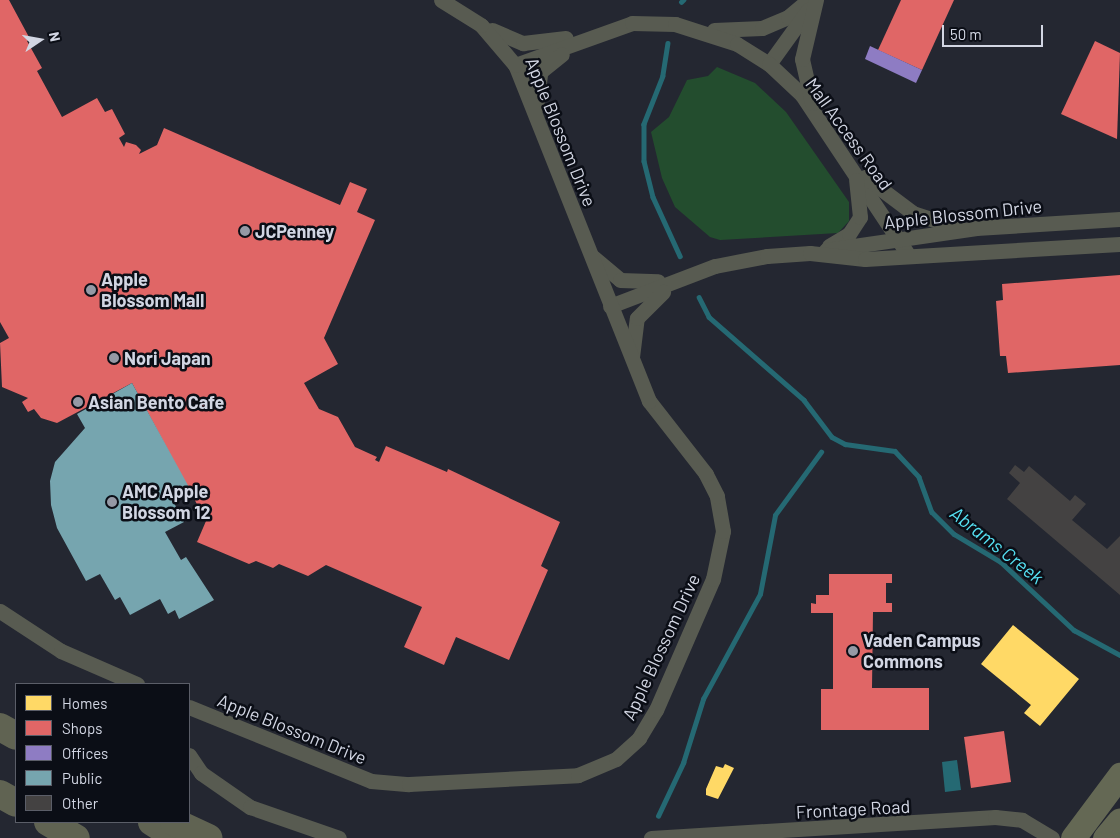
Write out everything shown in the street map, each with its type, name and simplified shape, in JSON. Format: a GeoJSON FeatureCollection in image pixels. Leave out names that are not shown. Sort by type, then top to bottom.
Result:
{"type":"FeatureCollection","features":[{"type":"Feature","properties":{"kind":"highway"},"geometry":{"type":"LineString","coordinates":[[0,727],[15,735]]}},
{"type":"Feature","properties":{"kind":"highway"},"geometry":{"type":"LineString","coordinates":[[0,794],[15,802]]}},
{"type":"Feature","properties":{"kind":"highway"},"geometry":{"type":"LineString","coordinates":[[50,823],[76,838]]}},
{"type":"Feature","properties":{"kind":"highway"},"geometry":{"type":"LineString","coordinates":[[154,823],[178,838]]}},
{"type":"Feature","properties":{"kind":"highway"},"geometry":{"type":"LineString","coordinates":[[176,823],[209,838]]}},
{"type":"Feature","properties":{"kind":"main road"},"geometry":{"type":"LineString","coordinates":[[1073,838],[1120,776]]}},
{"type":"Feature","properties":{"kind":"main road"},"geometry":{"type":"LineString","coordinates":[[1105,838],[1120,820]]}},
{"type":"Feature","properties":{"kind":"street","name":"Apple Blossom Drive"},"geometry":{"type":"LineString","coordinates":[[190,707],[331,768],[383,782],[560,778],[591,772],[616,759],[639,738],[656,710],[705,603],[723,539],[720,505],[709,480],[660,420],[632,360],[515,65],[482,25],[441,0]]}},
{"type":"Feature","properties":{"kind":"street"},"geometry":{"type":"LineString","coordinates":[[696,28],[762,28],[788,17],[808,0]]}},
{"type":"Feature","properties":{"kind":"street"},"geometry":{"type":"LineString","coordinates":[[769,64],[814,0]]}},
{"type":"Feature","properties":{"kind":"street"},"geometry":{"type":"LineString","coordinates":[[814,0],[802,59],[814,112]]}},
{"type":"Feature","properties":{"kind":"street","name":"Mall Access Road"},"geometry":{"type":"LineString","coordinates":[[515,65],[602,32],[646,22],[696,28],[769,64],[814,112],[909,256]]}},
{"type":"Feature","properties":{"kind":"street"},"geometry":{"type":"LineString","coordinates":[[482,25],[523,43],[602,32]]}},
{"type":"Feature","properties":{"kind":"street"},"geometry":{"type":"LineString","coordinates":[[535,113],[538,79],[544,66],[602,32]]}},
{"type":"Feature","properties":{"kind":"street"},"geometry":{"type":"LineString","coordinates":[[850,164],[928,221],[976,228]]}},
{"type":"Feature","properties":{"kind":"street"},"geometry":{"type":"LineString","coordinates":[[810,253],[839,241],[856,226],[860,193],[850,164]]}},
{"type":"Feature","properties":{"kind":"street","name":"Apple Blossom Drive"},"geometry":{"type":"LineString","coordinates":[[610,306],[684,277],[741,259],[810,253],[898,237],[976,228],[1120,219]]}},
{"type":"Feature","properties":{"kind":"street","name":"Apple Blossom Drive"},"geometry":{"type":"LineString","coordinates":[[810,253],[865,259],[1120,244]]}},
{"type":"Feature","properties":{"kind":"street"},"geometry":{"type":"LineString","coordinates":[[590,254],[628,282],[684,277]]}},
{"type":"Feature","properties":{"kind":"street"},"geometry":{"type":"LineString","coordinates":[[632,360],[640,310],[684,277]]}},
{"type":"Feature","properties":{"kind":"street"},"geometry":{"type":"LineString","coordinates":[[0,611],[61,651],[135,683]]}},
{"type":"Feature","properties":{"kind":"street"},"geometry":{"type":"LineString","coordinates":[[190,757],[201,774],[250,807],[339,838]]}},
{"type":"Feature","properties":{"kind":"street","name":"Frontage Road"},"geometry":{"type":"LineString","coordinates":[[651,838],[995,817],[1022,820],[1052,838]]}},
{"type":"Feature","properties":{"kind":"green space"},"geometry":{"type":"Polygon","coordinates":[[[717,67],[755,83],[786,112],[849,202],[849,221],[838,233],[720,240],[710,237],[675,207],[662,178],[651,132],[669,117],[687,80],[708,76],[717,67]]]}},
{"type":"Feature","properties":{"kind":"water"},"geometry":{"type":"Polygon","coordinates":[[[957,760],[961,790],[945,792],[942,762],[957,760]]]}},
{"type":"Feature","properties":{"kind":"building: Homes","name":"Vaden Campus Commons"},"geometry":{"type":"Polygon","coordinates":[[[1013,625],[1079,679],[1040,726],[1024,713],[1031,705],[981,664],[1013,625]]]}},
{"type":"Feature","properties":{"kind":"building: Homes"},"geometry":{"type":"Polygon","coordinates":[[[725,764],[734,768],[718,799],[706,795],[706,789],[716,766],[723,768],[725,764]]]}},
{"type":"Feature","properties":{"kind":"building: Shops"},"geometry":{"type":"Polygon","coordinates":[[[0,0],[9,0],[30,39],[27,41],[42,68],[37,71],[62,117],[97,98],[105,112],[112,109],[125,134],[119,138],[124,147],[126,142],[136,145],[141,150],[139,154],[157,145],[164,128],[340,205],[350,182],[367,189],[357,212],[375,220],[324,338],[338,364],[304,383],[319,409],[338,417],[355,447],[377,457],[375,460],[379,462],[386,446],[447,472],[448,469],[560,522],[541,566],[548,570],[509,660],[456,637],[444,665],[404,647],[422,607],[326,565],[308,576],[279,564],[273,568],[256,561],[249,564],[197,542],[206,521],[132,383],[57,423],[41,418],[34,409],[28,412],[22,402],[28,398],[2,387],[0,343],[9,338],[0,322],[0,0]]]}},
{"type":"Feature","properties":{"kind":"building: Shops"},"geometry":{"type":"Polygon","coordinates":[[[901,0],[954,0],[922,70],[878,50],[901,0]]]}},
{"type":"Feature","properties":{"kind":"building: Shops"},"geometry":{"type":"Polygon","coordinates":[[[1095,41],[1120,53],[1117,139],[1061,114],[1095,41]]]}},
{"type":"Feature","properties":{"kind":"building: Shops"},"geometry":{"type":"Polygon","coordinates":[[[1120,275],[1120,365],[1008,373],[1006,356],[1000,356],[996,301],[1003,300],[1002,284],[1120,275]]]}},
{"type":"Feature","properties":{"kind":"building: Shops","name":"Vaden Campus Commons"},"geometry":{"type":"Polygon","coordinates":[[[829,574],[892,574],[892,583],[886,583],[886,603],[892,603],[892,612],[873,612],[872,688],[929,688],[929,730],[821,730],[821,689],[833,689],[833,613],[811,613],[811,603],[816,604],[816,595],[829,595],[829,574]]]}},
{"type":"Feature","properties":{"kind":"building: Shops"},"geometry":{"type":"Polygon","coordinates":[[[1004,731],[1011,782],[971,788],[964,737],[1004,731]]]}},
{"type":"Feature","properties":{"kind":"building: Offices"},"geometry":{"type":"Polygon","coordinates":[[[870,46],[922,70],[916,83],[865,59],[870,46]]]}},
{"type":"Feature","properties":{"kind":"building: Public","name":"AMC Apple Blossom 12"},"geometry":{"type":"Polygon","coordinates":[[[132,383],[190,489],[172,499],[184,522],[165,532],[181,560],[186,557],[214,600],[179,619],[175,610],[168,614],[160,599],[130,615],[120,597],[115,600],[100,574],[86,581],[57,528],[51,505],[50,481],[55,462],[85,428],[77,414],[132,383]]]}},
{"type":"Feature","properties":{"kind":"building: Other"},"geometry":{"type":"Polygon","coordinates":[[[1015,465],[1024,472],[1029,466],[1070,501],[1075,495],[1086,504],[1072,520],[1107,549],[1120,536],[1120,595],[1007,499],[1020,483],[1009,473],[1015,465]]]}},
{"type":"Feature","properties":{"kind":"waterway","name":"Abrams Creek"},"geometry":{"type":"LineString","coordinates":[[668,43],[663,76],[644,124],[644,161],[653,197],[680,256]]}},
{"type":"Feature","properties":{"kind":"waterway","name":"Abrams Creek"},"geometry":{"type":"LineString","coordinates":[[699,297],[709,317],[804,400],[832,437],[845,444],[895,451],[919,477],[932,512],[954,534],[1001,562],[1074,630],[1120,655]]}},
{"type":"Feature","properties":{"kind":"waterway"},"geometry":{"type":"LineString","coordinates":[[658,816],[683,763],[703,699],[760,594],[775,515],[821,452]]}},
{"type":"Feature","properties":{"kind":"place","name":"JCPenney"},"geometry":{"type":"Point","coordinates":[245,231]}},
{"type":"Feature","properties":{"kind":"place","name":"Apple Blossom Mall"},"geometry":{"type":"Point","coordinates":[91,290]}},
{"type":"Feature","properties":{"kind":"place","name":"Nori Japan"},"geometry":{"type":"Point","coordinates":[114,358]}},
{"type":"Feature","properties":{"kind":"place","name":"Asian Bento Cafe"},"geometry":{"type":"Point","coordinates":[78,402]}},
{"type":"Feature","properties":{"kind":"place","name":"AMC Apple Blossom 12"},"geometry":{"type":"Point","coordinates":[112,502]}},
{"type":"Feature","properties":{"kind":"place","name":"Vaden Campus Commons"},"geometry":{"type":"Point","coordinates":[853,651]}}]}
